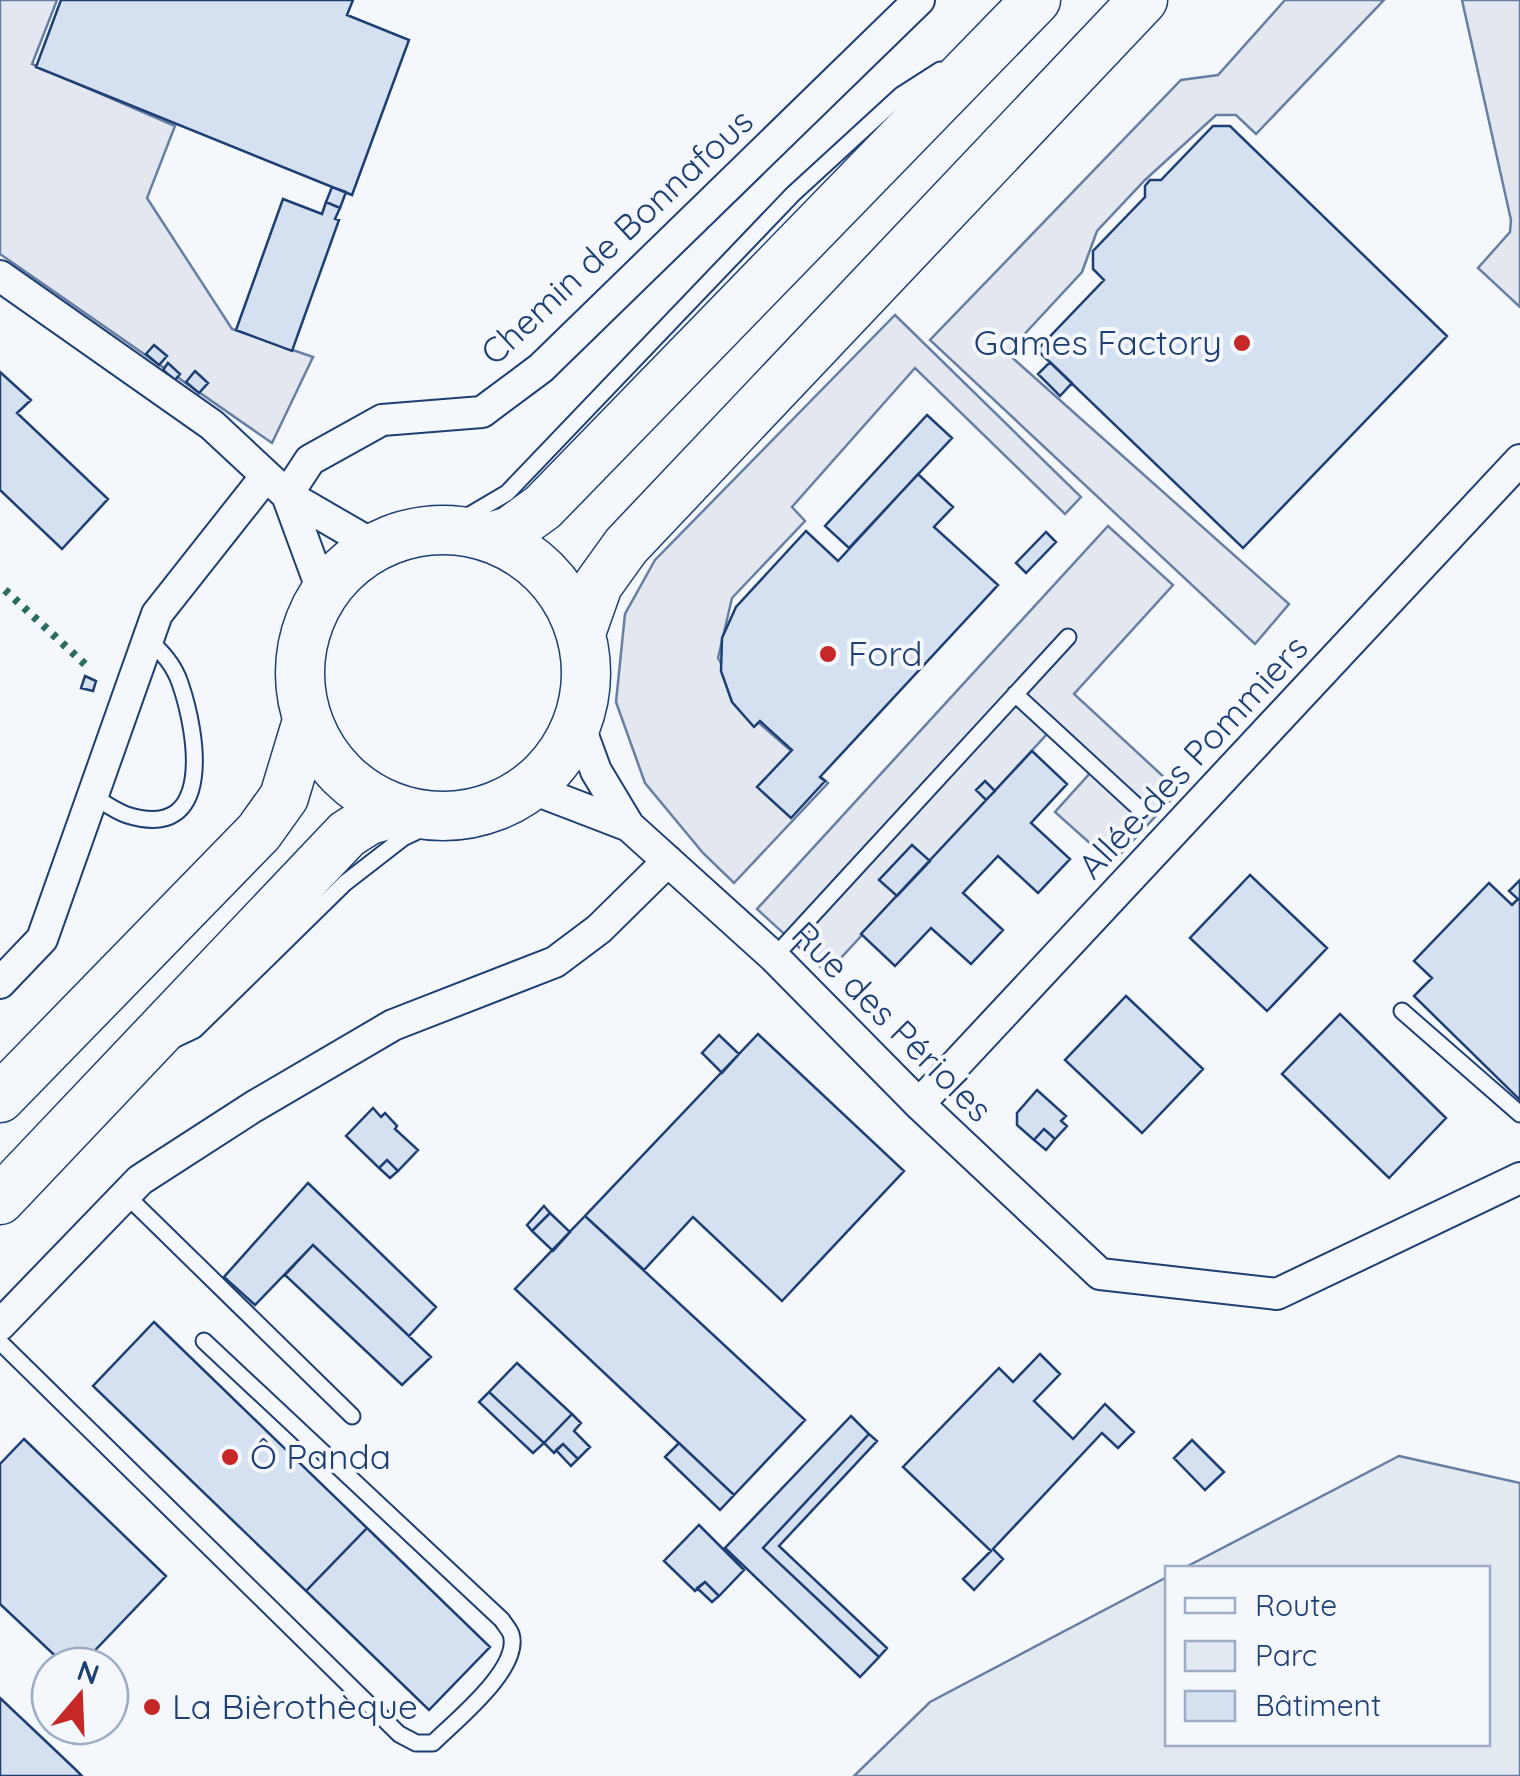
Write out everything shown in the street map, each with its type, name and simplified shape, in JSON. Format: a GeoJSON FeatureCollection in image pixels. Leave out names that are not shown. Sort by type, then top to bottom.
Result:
{"type":"FeatureCollection","features":[{"type":"Feature","properties":{"kind":"main road"},"geometry":{"type":"LineString","coordinates":[[581,633],[598,585],[626,546],[1142,0]]}},
{"type":"Feature","properties":{"kind":"main road"},"geometry":{"type":"LineString","coordinates":[[490,538],[527,520],[542,507],[1024,12]]}},
{"type":"Feature","properties":{"kind":"main road"},"geometry":{"type":"LineString","coordinates":[[0,1200],[347,834],[369,820],[491,808],[530,788],[566,747],[586,693],[581,633],[567,602],[547,574],[521,553],[490,538],[436,530],[405,535],[376,546],[346,566],[324,593],[304,633],[299,677],[307,721],[328,760],[361,791],[424,814]]}},
{"type":"Feature","properties":{"kind":"main road"},"geometry":{"type":"LineString","coordinates":[[0,1098],[259,832],[284,797],[307,721]]}},
{"type":"Feature","properties":{"kind":"street","name":"Chemin de Bonnafous"},"geometry":{"type":"LineString","coordinates":[[0,983],[42,939],[157,614],[276,486],[310,460],[382,420],[482,412],[541,368],[920,0]]}},
{"type":"Feature","properties":{"kind":"street"},"geometry":{"type":"LineString","coordinates":[[0,276],[212,425],[276,486],[376,546]]}},
{"type":"Feature","properties":{"kind":"street","name":"Allée des Pommiers"},"geometry":{"type":"LineString","coordinates":[[919,1104],[1520,460]]}},
{"type":"Feature","properties":{"kind":"street"},"geometry":{"type":"LineString","coordinates":[[276,486],[324,593]]}},
{"type":"Feature","properties":{"kind":"street","name":"Rue des Périoles"},"geometry":{"type":"LineString","coordinates":[[578,722],[596,770],[630,826],[774,957],[919,1104],[1100,1274],[1276,1294],[1520,1178]]}},
{"type":"Feature","properties":{"kind":"street","name":"Rue des Périoles"},"geometry":{"type":"LineString","coordinates":[[530,788],[630,826]]}},
{"type":"Feature","properties":{"kind":"street"},"geometry":{"type":"LineString","coordinates":[[0,1325],[140,1180],[237,1117],[393,1025],[555,962],[599,929],[668,862]]}},
{"type":"Feature","properties":{"kind":"lane"},"geometry":{"type":"LineString","coordinates":[[436,530],[507,493],[793,194],[902,95],[1024,12]]}},
{"type":"Feature","properties":{"kind":"lane"},"geometry":{"type":"LineString","coordinates":[[774,957],[1068,638]]}},
{"type":"Feature","properties":{"kind":"lane"},"geometry":{"type":"LineString","coordinates":[[93,796],[127,815],[160,819],[180,812],[194,788],[193,745],[180,683],[168,659],[148,639]]}},
{"type":"Feature","properties":{"kind":"lane"},"geometry":{"type":"LineString","coordinates":[[1015,694],[1141,810]]}},
{"type":"Feature","properties":{"kind":"lane"},"geometry":{"type":"LineString","coordinates":[[1402,1011],[1520,1114]]}},
{"type":"Feature","properties":{"kind":"lane"},"geometry":{"type":"LineString","coordinates":[[126,1195],[352,1416]]}},
{"type":"Feature","properties":{"kind":"lane"},"geometry":{"type":"LineString","coordinates":[[0,1342],[400,1734],[416,1743],[433,1743],[497,1680],[510,1658],[512,1636],[502,1620],[204,1341]]}},
{"type":"Feature","properties":{"kind":"green space"},"geometry":{"type":"Polygon","coordinates":[[[1399,1456],[1520,1483],[1520,1776],[854,1776],[930,1702],[1165,1578],[1165,1746],[1490,1746],[1490,1566],[1188,1566],[1399,1456]]]}},
{"type":"Feature","properties":{"kind":"shaded area"},"geometry":{"type":"Polygon","coordinates":[[[0,0],[57,0],[32,64],[175,126],[147,198],[232,329],[313,357],[272,443],[0,254],[0,0]]]}},
{"type":"Feature","properties":{"kind":"shaded area"},"geometry":{"type":"Polygon","coordinates":[[[1285,0],[1384,0],[1256,134],[1236,115],[1216,115],[1145,180],[1097,231],[1082,272],[1007,353],[1289,604],[1255,644],[930,340],[1181,80],[1218,75],[1285,0]]]}},
{"type":"Feature","properties":{"kind":"shaded area"},"geometry":{"type":"Polygon","coordinates":[[[1462,0],[1520,0],[1520,307],[1478,268],[1510,232],[1511,220],[1462,0]]]}},
{"type":"Feature","properties":{"kind":"shaded area"},"geometry":{"type":"Polygon","coordinates":[[[895,315],[1081,497],[1065,514],[915,368],[792,507],[805,521],[732,598],[718,658],[751,716],[828,783],[734,883],[703,853],[645,783],[616,702],[625,614],[655,560],[895,315]]]}},
{"type":"Feature","properties":{"kind":"shaded area"},"geometry":{"type":"Polygon","coordinates":[[[1108,526],[1173,585],[1074,694],[1179,791],[1112,863],[1055,812],[1091,772],[1048,733],[827,973],[757,909],[1108,526]]]}},
{"type":"Feature","properties":{"kind":"building"},"geometry":{"type":"Polygon","coordinates":[[[61,0],[353,0],[347,15],[409,40],[352,195],[36,67],[61,0]]]}},
{"type":"Feature","properties":{"kind":"building","name":"Games Factory"},"geometry":{"type":"Polygon","coordinates":[[[1213,126],[1230,126],[1447,336],[1243,548],[1037,350],[1104,280],[1093,269],[1093,251],[1145,197],[1145,186],[1150,180],[1161,180],[1213,126]]]}},
{"type":"Feature","properties":{"kind":"building"},"geometry":{"type":"Polygon","coordinates":[[[332,187],[346,192],[340,208],[326,202],[332,187]]]}},
{"type":"Feature","properties":{"kind":"building"},"geometry":{"type":"Polygon","coordinates":[[[283,199],[322,214],[326,202],[340,208],[292,351],[236,330],[283,199]]]}},
{"type":"Feature","properties":{"kind":"building"},"geometry":{"type":"Polygon","coordinates":[[[154,345],[167,356],[159,365],[146,354],[154,345]]]}},
{"type":"Feature","properties":{"kind":"building"},"geometry":{"type":"Polygon","coordinates":[[[1050,362],[1072,383],[1060,396],[1038,374],[1050,362]]]}},
{"type":"Feature","properties":{"kind":"building"},"geometry":{"type":"Polygon","coordinates":[[[168,363],[180,374],[175,380],[163,370],[168,363]]]}},
{"type":"Feature","properties":{"kind":"building"},"geometry":{"type":"Polygon","coordinates":[[[195,371],[208,383],[199,393],[186,382],[195,371]]]}},
{"type":"Feature","properties":{"kind":"building"},"geometry":{"type":"Polygon","coordinates":[[[0,372],[31,400],[17,413],[108,499],[62,549],[0,490],[0,372]]]}},
{"type":"Feature","properties":{"kind":"building"},"geometry":{"type":"Polygon","coordinates":[[[927,415],[952,438],[849,548],[825,526],[927,415]]]}},
{"type":"Feature","properties":{"kind":"building","name":"Ford"},"geometry":{"type":"Polygon","coordinates":[[[918,474],[953,507],[934,527],[998,585],[820,777],[825,781],[791,818],[757,787],[792,750],[760,721],[754,727],[732,702],[721,671],[722,638],[736,607],[806,531],[838,561],[918,474]]]}},
{"type":"Feature","properties":{"kind":"building"},"geometry":{"type":"Polygon","coordinates":[[[1046,532],[1056,542],[1026,573],[1016,563],[1046,532]]]}},
{"type":"Feature","properties":{"kind":"building"},"geometry":{"type":"Polygon","coordinates":[[[85,676],[96,681],[93,691],[81,688],[85,676]]]}},
{"type":"Feature","properties":{"kind":"building"},"geometry":{"type":"Polygon","coordinates":[[[1032,751],[1067,784],[1031,823],[1070,859],[1038,893],[998,856],[963,893],[1003,930],[971,964],[931,928],[895,966],[861,934],[1032,751]]]}},
{"type":"Feature","properties":{"kind":"building"},"geometry":{"type":"Polygon","coordinates":[[[985,781],[995,791],[986,800],[976,790],[985,781]]]}},
{"type":"Feature","properties":{"kind":"building"},"geometry":{"type":"Polygon","coordinates":[[[912,845],[930,861],[897,896],[879,880],[912,845]]]}},
{"type":"Feature","properties":{"kind":"building"},"geometry":{"type":"Polygon","coordinates":[[[1250,875],[1327,948],[1267,1011],[1190,938],[1250,875]]]}},
{"type":"Feature","properties":{"kind":"building"},"geometry":{"type":"Polygon","coordinates":[[[1520,880],[1520,1100],[1414,996],[1432,978],[1414,961],[1489,883],[1512,905],[1518,899],[1509,891],[1520,880]]]}},
{"type":"Feature","properties":{"kind":"building"},"geometry":{"type":"Polygon","coordinates":[[[1126,996],[1203,1069],[1142,1133],[1065,1060],[1126,996]]]}},
{"type":"Feature","properties":{"kind":"building"},"geometry":{"type":"Polygon","coordinates":[[[1340,1014],[1446,1118],[1389,1178],[1282,1074],[1340,1014]]]}},
{"type":"Feature","properties":{"kind":"building"},"geometry":{"type":"Polygon","coordinates":[[[758,1034],[904,1171],[782,1301],[693,1217],[644,1270],[585,1216],[758,1034]]]}},
{"type":"Feature","properties":{"kind":"building"},"geometry":{"type":"Polygon","coordinates":[[[719,1035],[739,1054],[722,1073],[702,1053],[719,1035]]]}},
{"type":"Feature","properties":{"kind":"building"},"geometry":{"type":"Polygon","coordinates":[[[1037,1090],[1066,1116],[1061,1121],[1067,1126],[1055,1139],[1044,1129],[1034,1140],[1017,1125],[1017,1113],[1037,1090]]]}},
{"type":"Feature","properties":{"kind":"building"},"geometry":{"type":"Polygon","coordinates":[[[373,1108],[381,1117],[385,1113],[397,1126],[395,1129],[418,1150],[398,1171],[387,1160],[379,1168],[346,1136],[373,1108]]]}},
{"type":"Feature","properties":{"kind":"building"},"geometry":{"type":"Polygon","coordinates":[[[1044,1129],[1055,1139],[1046,1150],[1034,1140],[1044,1129]]]}},
{"type":"Feature","properties":{"kind":"building"},"geometry":{"type":"Polygon","coordinates":[[[387,1160],[398,1171],[390,1178],[379,1168],[387,1160]]]}},
{"type":"Feature","properties":{"kind":"building"},"geometry":{"type":"Polygon","coordinates":[[[308,1183],[436,1307],[409,1336],[313,1245],[255,1305],[224,1277],[308,1183]]]}},
{"type":"Feature","properties":{"kind":"building"},"geometry":{"type":"Polygon","coordinates":[[[544,1206],[550,1213],[532,1231],[527,1225],[544,1206]]]}},
{"type":"Feature","properties":{"kind":"building"},"geometry":{"type":"Polygon","coordinates":[[[550,1213],[570,1232],[553,1251],[532,1231],[550,1213]]]}},
{"type":"Feature","properties":{"kind":"building"},"geometry":{"type":"Polygon","coordinates":[[[585,1216],[805,1420],[734,1495],[515,1289],[585,1216]]]}},
{"type":"Feature","properties":{"kind":"building"},"geometry":{"type":"Polygon","coordinates":[[[313,1245],[431,1357],[402,1385],[285,1275],[313,1245]]]}},
{"type":"Feature","properties":{"kind":"building","name":"Ô Panda"},"geometry":{"type":"Polygon","coordinates":[[[154,1322],[367,1528],[306,1591],[93,1386],[154,1322]]]}},
{"type":"Feature","properties":{"kind":"building"},"geometry":{"type":"Polygon","coordinates":[[[1040,1354],[1060,1374],[1034,1401],[1073,1439],[1105,1404],[1134,1432],[1118,1448],[1102,1433],[993,1549],[1003,1559],[974,1590],[963,1579],[991,1551],[903,1467],[999,1368],[1013,1382],[1040,1354]]]}},
{"type":"Feature","properties":{"kind":"building"},"geometry":{"type":"Polygon","coordinates":[[[517,1363],[572,1414],[544,1443],[489,1392],[517,1363]]]}},
{"type":"Feature","properties":{"kind":"building"},"geometry":{"type":"Polygon","coordinates":[[[489,1392],[544,1443],[533,1453],[479,1402],[489,1392]]]}},
{"type":"Feature","properties":{"kind":"building"},"geometry":{"type":"Polygon","coordinates":[[[572,1414],[581,1423],[574,1431],[590,1447],[578,1459],[563,1444],[554,1453],[544,1443],[572,1414]]]}},
{"type":"Feature","properties":{"kind":"building"},"geometry":{"type":"Polygon","coordinates":[[[851,1416],[869,1434],[763,1548],[879,1657],[860,1677],[725,1548],[851,1416]]]}},
{"type":"Feature","properties":{"kind":"building"},"geometry":{"type":"Polygon","coordinates":[[[869,1434],[877,1441],[779,1546],[887,1648],[879,1657],[763,1548],[869,1434]]]}},
{"type":"Feature","properties":{"kind":"building"},"geometry":{"type":"Polygon","coordinates":[[[24,1439],[166,1576],[99,1646],[45,1646],[0,1604],[0,1464],[24,1439]]]}},
{"type":"Feature","properties":{"kind":"building"},"geometry":{"type":"Polygon","coordinates":[[[1192,1440],[1224,1472],[1205,1490],[1174,1458],[1192,1440]]]}},
{"type":"Feature","properties":{"kind":"building"},"geometry":{"type":"Polygon","coordinates":[[[679,1443],[734,1495],[720,1510],[665,1457],[679,1443]]]}},
{"type":"Feature","properties":{"kind":"building"},"geometry":{"type":"Polygon","coordinates":[[[563,1444],[578,1459],[571,1466],[556,1450],[563,1444]]]}},
{"type":"Feature","properties":{"kind":"building"},"geometry":{"type":"Polygon","coordinates":[[[699,1525],[744,1570],[719,1596],[705,1582],[695,1591],[664,1561],[699,1525]]]}},
{"type":"Feature","properties":{"kind":"building"},"geometry":{"type":"Polygon","coordinates":[[[367,1528],[490,1647],[429,1710],[306,1591],[367,1528]]]}},
{"type":"Feature","properties":{"kind":"building"},"geometry":{"type":"Polygon","coordinates":[[[705,1582],[719,1596],[712,1602],[697,1588],[705,1582]]]}},
{"type":"Feature","properties":{"kind":"building"},"geometry":{"type":"Polygon","coordinates":[[[0,1698],[30,1726],[30,1746],[51,1746],[82,1776],[0,1776],[0,1698]]]}},
{"type":"Feature","properties":{"kind":"hedge"},"geometry":{"type":"LineString","coordinates":[[5,590],[89,668]]}},
{"type":"Feature","properties":{"kind":"place","name":"Games Factory"},"geometry":{"type":"Point","coordinates":[1242,343]}},
{"type":"Feature","properties":{"kind":"place","name":"Ford"},"geometry":{"type":"Point","coordinates":[828,654]}},
{"type":"Feature","properties":{"kind":"place","name":"Ô Panda"},"geometry":{"type":"Point","coordinates":[230,1457]}},
{"type":"Feature","properties":{"kind":"place","name":"La Bièrothèque"},"geometry":{"type":"Point","coordinates":[152,1707]}}]}
